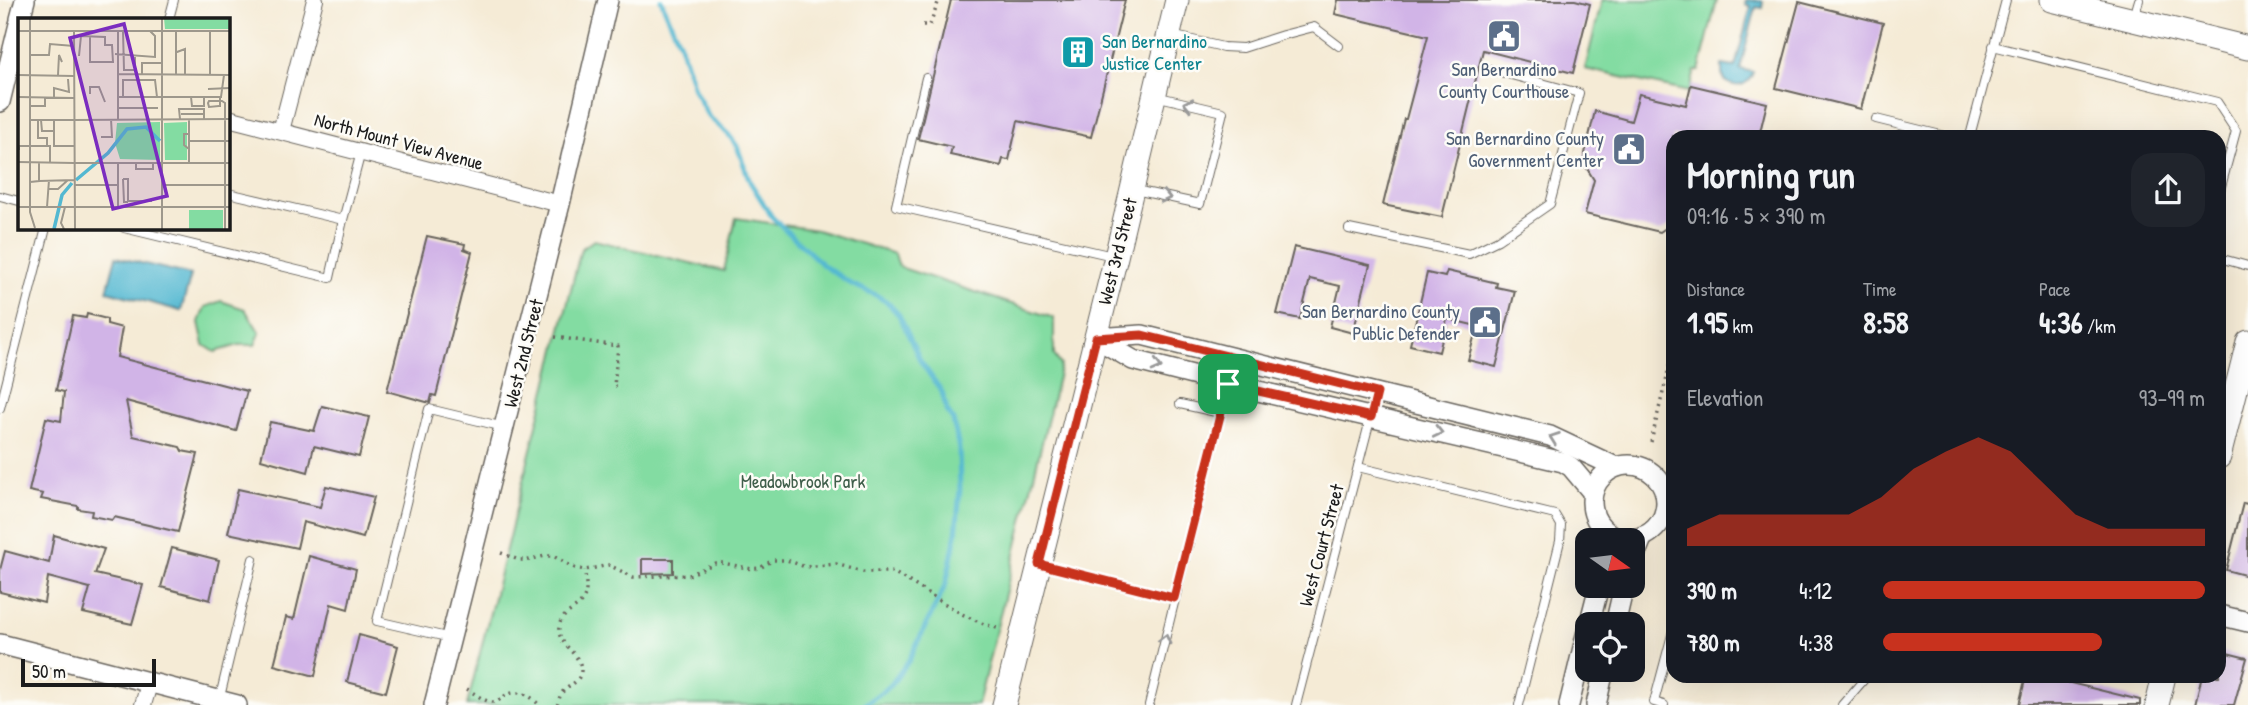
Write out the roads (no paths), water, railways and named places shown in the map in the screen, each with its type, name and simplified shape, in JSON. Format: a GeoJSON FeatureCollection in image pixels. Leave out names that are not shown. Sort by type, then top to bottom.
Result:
{"type":"FeatureCollection","features":[{"type":"Feature","properties":{"kind":"main road","name":"West 3rd Street"},"geometry":{"type":"LineString","coordinates":[[1004,705],[1177,0]]}},
{"type":"Feature","properties":{"kind":"main road"},"geometry":{"type":"LineString","coordinates":[[2052,0],[2136,10],[2248,48]]}},
{"type":"Feature","properties":{"kind":"main road"},"geometry":{"type":"LineString","coordinates":[[2226,429],[2248,342]]}},
{"type":"Feature","properties":{"kind":"main road"},"geometry":{"type":"LineString","coordinates":[[2157,705],[2162,683]]}},
{"type":"Feature","properties":{"kind":"street"},"geometry":{"type":"LineString","coordinates":[[21,18],[25,0]]}},
{"type":"Feature","properties":{"kind":"street"},"geometry":{"type":"LineString","coordinates":[[281,131],[314,0]]}},
{"type":"Feature","properties":{"kind":"street","name":"West 2nd Street"},"geometry":{"type":"LineString","coordinates":[[434,705],[560,204],[608,0]]}},
{"type":"Feature","properties":{"kind":"street"},"geometry":{"type":"LineString","coordinates":[[0,102],[14,65],[18,36]]}},
{"type":"Feature","properties":{"kind":"street","name":"North Mount View Avenue"},"geometry":{"type":"LineString","coordinates":[[229,118],[560,204]]}},
{"type":"Feature","properties":{"kind":"street"},"geometry":{"type":"LineString","coordinates":[[1096,338],[1142,335],[1377,393],[1550,436],[1616,467]]}},
{"type":"Feature","properties":{"kind":"street"},"geometry":{"type":"LineString","coordinates":[[1096,338],[1133,360],[1563,462],[1571,467],[1592,492]]}},
{"type":"Feature","properties":{"kind":"street"},"geometry":{"type":"LineString","coordinates":[[1599,528],[1591,505],[1592,492],[1605,472],[1616,467],[1627,464],[1639,466],[1666,480],[1666,501]]}},
{"type":"Feature","properties":{"kind":"street"},"geometry":{"type":"LineString","coordinates":[[1645,534],[1666,516]]}},
{"type":"Feature","properties":{"kind":"street"},"geometry":{"type":"LineString","coordinates":[[2226,617],[2248,622]]}},
{"type":"Feature","properties":{"kind":"street"},"geometry":{"type":"LineString","coordinates":[[0,645],[228,703]]}},
{"type":"Feature","properties":{"kind":"street"},"geometry":{"type":"LineString","coordinates":[[1569,705],[1575,680]]}},
{"type":"Feature","properties":{"kind":"street"},"geometry":{"type":"LineString","coordinates":[[1596,705],[1601,682]]}},
{"type":"Feature","properties":{"kind":"street"},"geometry":{"type":"LineString","coordinates":[[144,705],[149,684]]}},
{"type":"Feature","properties":{"kind":"lane"},"geometry":{"type":"LineString","coordinates":[[169,18],[174,0]]}},
{"type":"Feature","properties":{"kind":"lane"},"geometry":{"type":"LineString","coordinates":[[1972,130],[2006,0]]}},
{"type":"Feature","properties":{"kind":"lane"},"geometry":{"type":"LineString","coordinates":[[1168,34],[1223,47],[1243,48],[1314,27],[1339,47]]}},
{"type":"Feature","properties":{"kind":"lane"},"geometry":{"type":"LineString","coordinates":[[1993,46],[2217,102],[2235,131],[2226,166]]}},
{"type":"Feature","properties":{"kind":"lane"},"geometry":{"type":"LineString","coordinates":[[1349,229],[1469,254],[1498,240],[1550,204],[1579,93],[1489,69]]}},
{"type":"Feature","properties":{"kind":"lane"},"geometry":{"type":"LineString","coordinates":[[926,78],[896,206],[1116,257]]}},
{"type":"Feature","properties":{"kind":"lane"},"geometry":{"type":"LineString","coordinates":[[1132,189],[1200,204],[1223,112],[1153,96]]}},
{"type":"Feature","properties":{"kind":"lane"},"geometry":{"type":"LineString","coordinates":[[1876,119],[1921,130]]}},
{"type":"Feature","properties":{"kind":"lane"},"geometry":{"type":"LineString","coordinates":[[128,229],[330,278],[361,152]]}},
{"type":"Feature","properties":{"kind":"lane"},"geometry":{"type":"LineString","coordinates":[[229,193],[343,220]]}},
{"type":"Feature","properties":{"kind":"lane"},"geometry":{"type":"LineString","coordinates":[[0,196],[18,201]]}},
{"type":"Feature","properties":{"kind":"lane"},"geometry":{"type":"LineString","coordinates":[[0,408],[46,229]]}},
{"type":"Feature","properties":{"kind":"lane"},"geometry":{"type":"LineString","coordinates":[[173,239],[176,229]]}},
{"type":"Feature","properties":{"kind":"lane"},"geometry":{"type":"LineString","coordinates":[[2226,260],[2248,266]]}},
{"type":"Feature","properties":{"kind":"lane"},"geometry":{"type":"LineString","coordinates":[[1149,705],[1234,358]]}},
{"type":"Feature","properties":{"kind":"lane","name":"West Court Street"},"geometry":{"type":"LineString","coordinates":[[1296,705],[1377,393]]}},
{"type":"Feature","properties":{"kind":"lane"},"geometry":{"type":"LineString","coordinates":[[1180,404],[1220,413]]}},
{"type":"Feature","properties":{"kind":"lane"},"geometry":{"type":"LineString","coordinates":[[451,638],[377,621],[429,410],[504,427]]}},
{"type":"Feature","properties":{"kind":"lane"},"geometry":{"type":"LineString","coordinates":[[1358,467],[1555,515],[1561,525],[1560,541],[1519,705]]}},
{"type":"Feature","properties":{"kind":"lane"},"geometry":{"type":"LineString","coordinates":[[228,703],[253,559]]}},
{"type":"Feature","properties":{"kind":"lane"},"geometry":{"type":"LineString","coordinates":[[1039,564],[1174,598]]}},
{"type":"Feature","properties":{"kind":"lane"},"geometry":{"type":"LineString","coordinates":[[1664,705],[1654,702],[1666,657]]}},
{"type":"Feature","properties":{"kind":"lane"},"geometry":{"type":"LineString","coordinates":[[1842,705],[1861,683]]}},
{"type":"Feature","properties":{"kind":"water"},"geometry":{"type":"Polygon","coordinates":[[[1746,0],[1763,1],[1762,8],[1756,7],[1740,69],[1753,72],[1746,83],[1735,85],[1726,82],[1722,65],[1735,67],[1751,6],[1745,4],[1746,0]]]}},
{"type":"Feature","properties":{"kind":"water"},"geometry":{"type":"Polygon","coordinates":[[[116,257],[191,275],[181,311],[107,291],[116,257]]]}},
{"type":"Feature","properties":{"kind":"waterway"},"geometry":{"type":"LineString","coordinates":[[661,0],[680,44],[694,89],[708,116],[737,146],[750,182],[772,217],[824,266],[853,285],[887,302],[899,315],[921,362],[942,392],[947,411],[953,420],[959,449],[960,489],[956,535],[946,584],[909,660],[891,685],[864,705]]}},
{"type":"Feature","properties":{"kind":"place","name":"San Bernardino County Courthouse"},"geometry":{"type":"Point","coordinates":[1504,36]}},
{"type":"Feature","properties":{"kind":"place","name":"San Bernardino Justice Center"},"geometry":{"type":"Point","coordinates":[1078,52]}},
{"type":"Feature","properties":{"kind":"place","name":"San Bernardino County Government Center"},"geometry":{"type":"Point","coordinates":[1629,149]}},
{"type":"Feature","properties":{"kind":"place","name":"San Bernardino County Public Defender"},"geometry":{"type":"Point","coordinates":[1485,322]}},
{"type":"Feature","properties":{"kind":"park label","name":"Meadowbrook Park"},"geometry":{"type":"Point","coordinates":[803,481]}}]}
